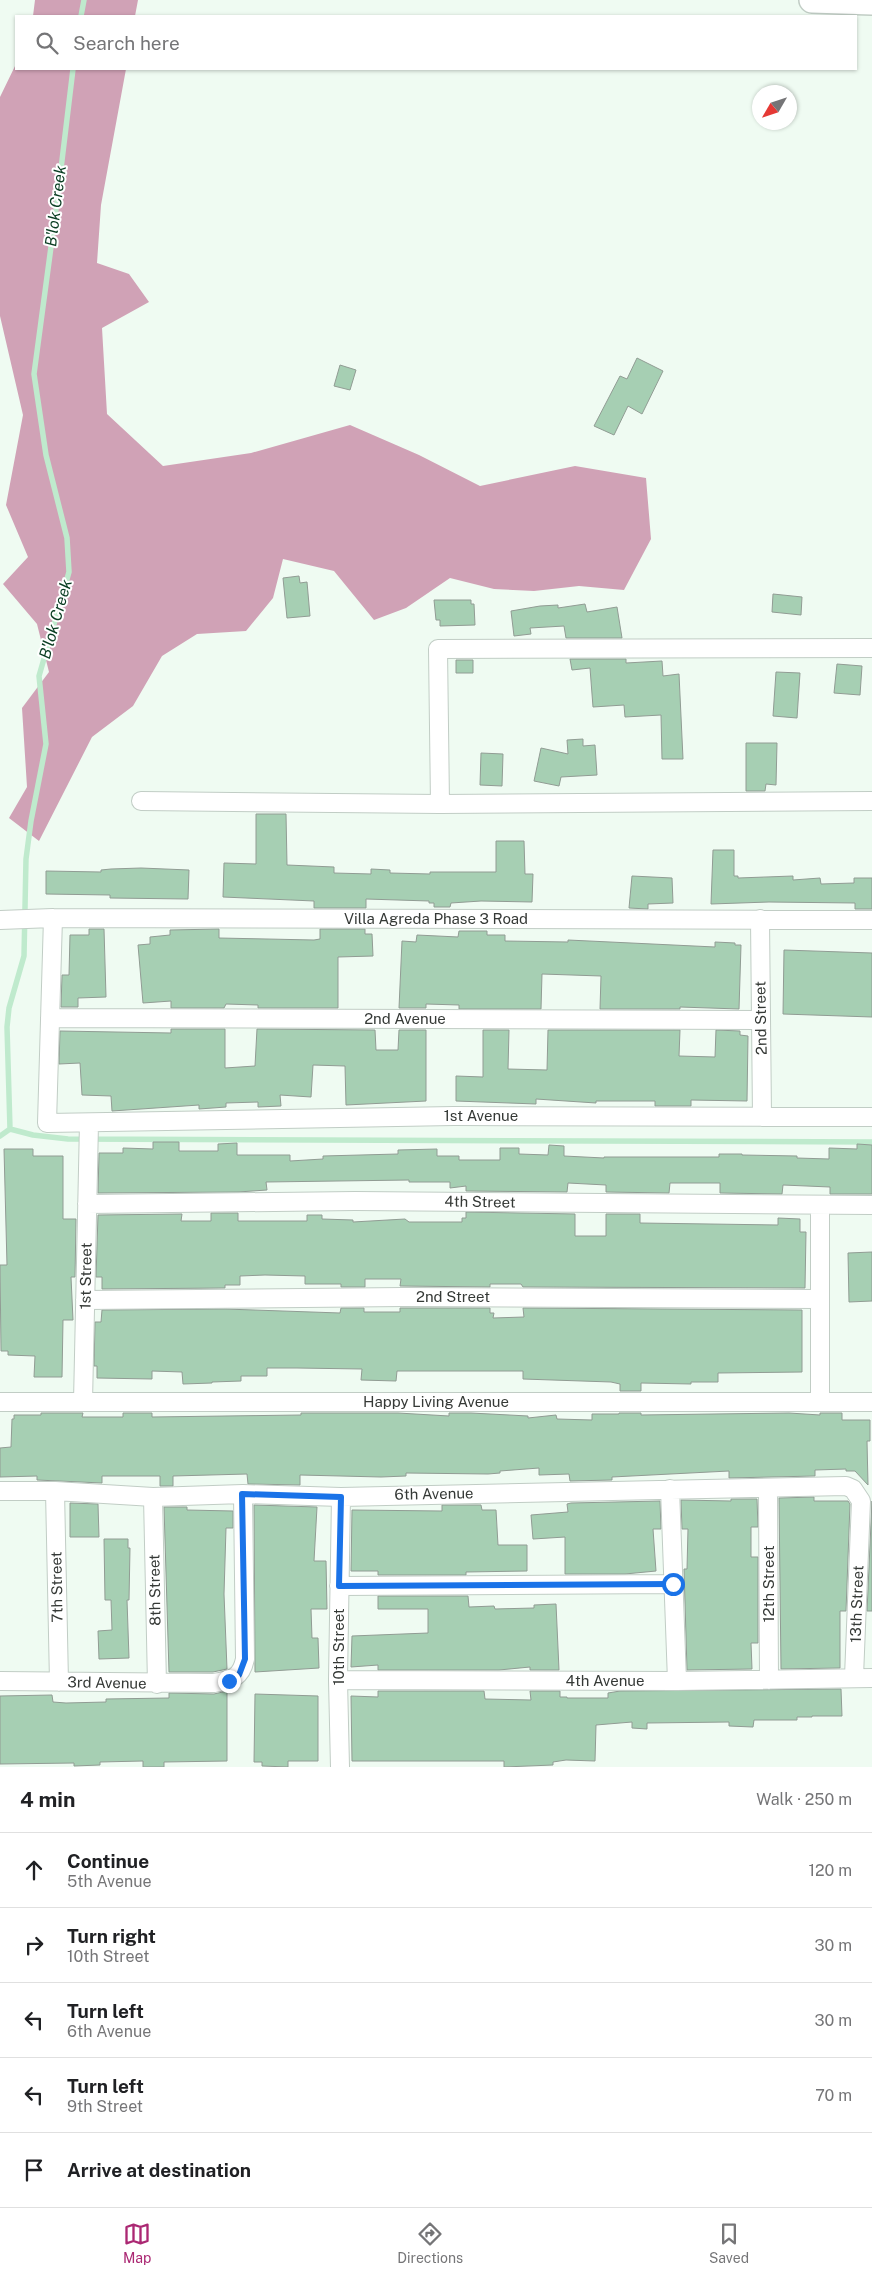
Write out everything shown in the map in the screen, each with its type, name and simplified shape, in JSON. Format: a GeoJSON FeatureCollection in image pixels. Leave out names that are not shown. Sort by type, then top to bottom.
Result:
{"type":"FeatureCollection","features":[{"type":"Feature","properties":{"kind":"main road"},"geometry":{"type":"LineString","coordinates":[[812,0],[872,2]]}},
{"type":"Feature","properties":{"kind":"street"},"geometry":{"type":"LineString","coordinates":[[440,804],[438,649],[872,648]]}},
{"type":"Feature","properties":{"kind":"street"},"geometry":{"type":"LineString","coordinates":[[142,801],[440,804],[872,801]]}},
{"type":"Feature","properties":{"kind":"street","name":"Villa Agreda Phase 3 Road"},"geometry":{"type":"LineString","coordinates":[[0,920],[26,918],[872,920]]}},
{"type":"Feature","properties":{"kind":"street"},"geometry":{"type":"LineString","coordinates":[[50,1018],[53,918]]}},
{"type":"Feature","properties":{"kind":"street","name":"2nd Street"},"geometry":{"type":"LineString","coordinates":[[760,920],[762,1117]]}},
{"type":"Feature","properties":{"kind":"street","name":"2nd Avenue"},"geometry":{"type":"LineString","coordinates":[[50,1018],[761,1020]]}},
{"type":"Feature","properties":{"kind":"street","name":"1st Avenue"},"geometry":{"type":"LineString","coordinates":[[50,1018],[47,1123],[89,1136],[454,1116],[872,1117]]}},
{"type":"Feature","properties":{"kind":"street","name":"1st Street"},"geometry":{"type":"LineString","coordinates":[[83,1402],[89,1136]]}},
{"type":"Feature","properties":{"kind":"street","name":"4th Street"},"geometry":{"type":"LineString","coordinates":[[87,1204],[355,1201],[872,1205]]}},
{"type":"Feature","properties":{"kind":"street"},"geometry":{"type":"LineString","coordinates":[[820,1205],[820,1402]]}},
{"type":"Feature","properties":{"kind":"street","name":"2nd Street"},"geometry":{"type":"LineString","coordinates":[[85,1300],[394,1297],[820,1299]]}},
{"type":"Feature","properties":{"kind":"street","name":"Happy Living Avenue"},"geometry":{"type":"LineString","coordinates":[[0,1402],[872,1402]]}},
{"type":"Feature","properties":{"kind":"street","name":"6th Avenue"},"geometry":{"type":"LineString","coordinates":[[0,1491],[55,1491],[153,1497],[242,1494],[341,1497],[768,1488],[837,1484],[853,1490],[861,1501]]}},
{"type":"Feature","properties":{"kind":"street","name":"12th Street"},"geometry":{"type":"LineString","coordinates":[[768,1488],[769,1680]]}},
{"type":"Feature","properties":{"kind":"street"},"geometry":{"type":"LineString","coordinates":[[670,1489],[677,1681]]}},
{"type":"Feature","properties":{"kind":"street","name":"7th Street"},"geometry":{"type":"LineString","coordinates":[[55,1491],[59,1682]]}},
{"type":"Feature","properties":{"kind":"street","name":"3rd Avenue"},"geometry":{"type":"LineString","coordinates":[[0,1681],[157,1684],[214,1683],[234,1679],[242,1670],[245,1659],[242,1494]]}},
{"type":"Feature","properties":{"kind":"street","name":"8th Street"},"geometry":{"type":"LineString","coordinates":[[153,1497],[157,1684]]}},
{"type":"Feature","properties":{"kind":"street","name":"10th Street"},"geometry":{"type":"LineString","coordinates":[[340,1767],[338,1680],[341,1497]]}},
{"type":"Feature","properties":{"kind":"street","name":"13th Street"},"geometry":{"type":"LineString","coordinates":[[854,1677],[861,1501]]}},
{"type":"Feature","properties":{"kind":"street"},"geometry":{"type":"LineString","coordinates":[[339,1586],[673,1584]]}},
{"type":"Feature","properties":{"kind":"street","name":"4th Avenue"},"geometry":{"type":"LineString","coordinates":[[338,1680],[677,1681],[872,1678]]}},
{"type":"Feature","properties":{"kind":"shaded area"},"geometry":{"type":"Polygon","coordinates":[[[35,0],[138,0],[135,15],[33,15],[35,0]]]}},
{"type":"Feature","properties":{"kind":"shaded area"},"geometry":{"type":"Polygon","coordinates":[[[15,66],[15,70],[126,70],[101,205],[97,263],[129,274],[149,302],[102,328],[107,414],[163,466],[251,453],[350,425],[419,455],[480,486],[575,466],[646,478],[651,539],[624,590],[579,586],[534,591],[494,589],[450,578],[406,608],[374,620],[334,571],[283,559],[273,598],[246,631],[197,634],[162,656],[133,706],[92,737],[39,841],[9,818],[27,787],[22,708],[49,672],[37,624],[3,584],[28,557],[6,505],[23,415],[0,316],[0,97],[15,66]]]}},
{"type":"Feature","properties":{"kind":"building"},"geometry":{"type":"Polygon","coordinates":[[[637,358],[663,371],[642,414],[628,406],[614,435],[594,426],[620,376],[627,379],[637,358]]]}},
{"type":"Feature","properties":{"kind":"building"},"geometry":{"type":"Polygon","coordinates":[[[340,365],[356,370],[350,390],[334,386],[340,365]]]}},
{"type":"Feature","properties":{"kind":"building"},"geometry":{"type":"Polygon","coordinates":[[[299,576],[300,583],[307,582],[310,616],[287,618],[283,578],[299,576]]]}},
{"type":"Feature","properties":{"kind":"building"},"geometry":{"type":"Polygon","coordinates":[[[773,594],[802,597],[801,615],[772,612],[773,594]]]}},
{"type":"Feature","properties":{"kind":"building"},"geometry":{"type":"Polygon","coordinates":[[[434,600],[471,600],[471,604],[474,604],[475,625],[440,626],[440,620],[436,620],[434,600]]]}},
{"type":"Feature","properties":{"kind":"building"},"geometry":{"type":"Polygon","coordinates":[[[585,604],[587,612],[617,607],[622,638],[566,638],[564,626],[530,628],[531,634],[514,636],[511,611],[540,606],[558,605],[558,608],[585,604]]]}},
{"type":"Feature","properties":{"kind":"building"},"geometry":{"type":"Polygon","coordinates":[[[570,659],[626,659],[626,663],[662,661],[663,676],[679,674],[683,759],[662,759],[661,715],[625,717],[624,705],[593,707],[590,668],[572,670],[570,659]]]}},
{"type":"Feature","properties":{"kind":"building"},"geometry":{"type":"Polygon","coordinates":[[[456,660],[473,660],[473,673],[456,673],[456,660]]]}},
{"type":"Feature","properties":{"kind":"building"},"geometry":{"type":"Polygon","coordinates":[[[837,664],[862,666],[860,695],[834,693],[837,664]]]}},
{"type":"Feature","properties":{"kind":"building"},"geometry":{"type":"Polygon","coordinates":[[[776,672],[800,673],[797,718],[773,716],[776,672]]]}},
{"type":"Feature","properties":{"kind":"building"},"geometry":{"type":"Polygon","coordinates":[[[583,739],[583,746],[595,745],[597,775],[561,777],[559,786],[534,781],[541,748],[568,754],[567,740],[583,739]]]}},
{"type":"Feature","properties":{"kind":"building"},"geometry":{"type":"Polygon","coordinates":[[[746,743],[777,743],[776,785],[766,784],[765,791],[746,791],[746,743]]]}},
{"type":"Feature","properties":{"kind":"building"},"geometry":{"type":"Polygon","coordinates":[[[481,753],[503,754],[502,786],[480,785],[481,753]]]}},
{"type":"Feature","properties":{"kind":"building"},"geometry":{"type":"Polygon","coordinates":[[[256,814],[286,814],[287,865],[334,867],[334,873],[371,874],[371,869],[390,870],[390,873],[430,874],[430,872],[496,872],[496,841],[524,841],[525,874],[533,874],[532,902],[481,901],[451,903],[450,907],[434,907],[434,903],[429,903],[429,901],[366,899],[366,908],[314,908],[314,901],[223,897],[224,863],[256,864],[256,814]]]}},
{"type":"Feature","properties":{"kind":"building"},"geometry":{"type":"Polygon","coordinates":[[[713,850],[734,850],[734,876],[738,876],[738,878],[793,876],[793,880],[820,878],[821,884],[854,883],[854,878],[872,878],[872,909],[855,909],[855,903],[769,902],[711,904],[713,850]]]}},
{"type":"Feature","properties":{"kind":"building"},"geometry":{"type":"Polygon","coordinates":[[[111,869],[189,870],[188,899],[110,898],[110,895],[46,894],[46,871],[101,872],[101,870],[111,869]]]}},
{"type":"Feature","properties":{"kind":"building"},"geometry":{"type":"Polygon","coordinates":[[[632,876],[672,878],[673,903],[648,904],[648,909],[629,908],[632,876]]]}},
{"type":"Feature","properties":{"kind":"building"},"geometry":{"type":"Polygon","coordinates":[[[89,929],[104,929],[106,997],[78,998],[78,1007],[61,1007],[62,975],[69,975],[70,935],[89,935],[89,929]]]}},
{"type":"Feature","properties":{"kind":"building"},"geometry":{"type":"Polygon","coordinates":[[[219,929],[219,938],[314,940],[320,939],[320,929],[365,929],[365,934],[372,934],[373,956],[338,957],[338,1008],[258,1008],[258,1005],[226,1004],[224,1008],[171,1008],[171,1001],[143,1003],[138,945],[150,944],[150,937],[170,935],[170,930],[219,929]]]}},
{"type":"Feature","properties":{"kind":"building"},"geometry":{"type":"Polygon","coordinates":[[[459,931],[487,931],[487,935],[505,935],[505,941],[568,942],[568,940],[715,947],[715,942],[735,943],[735,945],[741,945],[739,1009],[680,1007],[680,1009],[600,1009],[601,976],[542,974],[541,1009],[459,1009],[459,1005],[426,1004],[426,1008],[399,1008],[402,941],[416,942],[417,935],[458,937],[459,931]]]}},
{"type":"Feature","properties":{"kind":"building"},"geometry":{"type":"Polygon","coordinates":[[[784,950],[872,953],[872,1017],[783,1014],[784,950]]]}},
{"type":"Feature","properties":{"kind":"building"},"geometry":{"type":"Polygon","coordinates":[[[171,1029],[225,1029],[225,1068],[255,1066],[257,1029],[375,1030],[376,1050],[398,1050],[399,1030],[426,1030],[426,1101],[346,1105],[345,1066],[313,1065],[311,1097],[280,1095],[281,1106],[258,1107],[258,1102],[226,1103],[226,1107],[199,1109],[199,1105],[112,1111],[111,1096],[82,1095],[80,1063],[59,1064],[60,1031],[171,1033],[171,1029]]]}},
{"type":"Feature","properties":{"kind":"building"},"geometry":{"type":"Polygon","coordinates":[[[483,1030],[509,1030],[508,1069],[547,1070],[548,1030],[680,1030],[679,1056],[715,1057],[716,1030],[740,1031],[740,1035],[748,1036],[747,1101],[691,1100],[691,1106],[655,1106],[655,1101],[596,1101],[596,1103],[536,1099],[536,1104],[456,1101],[456,1076],[483,1077],[483,1030]]]}},
{"type":"Feature","properties":{"kind":"building"},"geometry":{"type":"Polygon","coordinates":[[[153,1142],[179,1142],[179,1151],[218,1151],[218,1144],[237,1143],[237,1155],[290,1155],[290,1161],[323,1159],[323,1156],[398,1154],[398,1150],[437,1149],[437,1156],[459,1156],[459,1160],[500,1160],[500,1148],[519,1148],[519,1154],[548,1155],[549,1145],[564,1146],[564,1156],[604,1158],[719,1157],[719,1154],[742,1154],[829,1159],[829,1148],[857,1149],[857,1144],[872,1145],[872,1194],[830,1194],[830,1187],[783,1185],[782,1194],[720,1193],[720,1183],[670,1183],[669,1193],[606,1192],[606,1185],[568,1183],[567,1192],[466,1191],[466,1186],[450,1188],[450,1182],[409,1182],[409,1180],[266,1182],[267,1190],[238,1192],[98,1193],[99,1153],[123,1153],[123,1148],[153,1149],[153,1142]]]}},
{"type":"Feature","properties":{"kind":"building"},"geometry":{"type":"Polygon","coordinates":[[[4,1149],[33,1149],[33,1156],[63,1156],[63,1219],[76,1219],[75,1277],[71,1277],[73,1320],[63,1320],[62,1377],[34,1377],[35,1356],[8,1355],[8,1351],[1,1351],[0,1265],[7,1265],[4,1149]]]}},
{"type":"Feature","properties":{"kind":"building"},"geometry":{"type":"Polygon","coordinates":[[[466,1212],[575,1214],[575,1236],[606,1236],[606,1214],[640,1214],[640,1223],[778,1225],[778,1218],[800,1219],[800,1232],[806,1232],[805,1288],[523,1287],[521,1284],[490,1284],[490,1287],[400,1286],[401,1279],[365,1279],[365,1287],[341,1287],[341,1284],[305,1284],[305,1276],[265,1275],[240,1276],[240,1285],[225,1285],[225,1288],[102,1289],[102,1277],[96,1277],[98,1215],[182,1214],[181,1221],[211,1221],[211,1213],[238,1213],[238,1221],[307,1221],[307,1215],[322,1215],[322,1219],[353,1220],[353,1222],[405,1219],[409,1222],[462,1222],[462,1218],[466,1218],[466,1212]]]}},
{"type":"Feature","properties":{"kind":"building"},"geometry":{"type":"Polygon","coordinates":[[[872,1252],[872,1301],[849,1302],[848,1253],[872,1252]]]}},
{"type":"Feature","properties":{"kind":"building"},"geometry":{"type":"Polygon","coordinates":[[[341,1308],[364,1308],[364,1312],[400,1312],[400,1308],[490,1308],[490,1313],[494,1313],[493,1318],[524,1317],[523,1308],[802,1310],[802,1372],[718,1373],[718,1382],[691,1382],[691,1384],[641,1383],[641,1391],[620,1391],[620,1384],[611,1382],[523,1379],[523,1371],[397,1371],[396,1381],[361,1380],[362,1369],[297,1368],[267,1368],[267,1376],[241,1376],[241,1381],[212,1383],[183,1384],[182,1372],[152,1371],[152,1379],[97,1378],[97,1366],[94,1366],[95,1322],[101,1322],[102,1310],[225,1309],[340,1313],[341,1308]]]}},
{"type":"Feature","properties":{"kind":"building"},"geometry":{"type":"Polygon","coordinates":[[[41,1413],[83,1413],[82,1417],[123,1417],[123,1413],[152,1413],[152,1417],[301,1415],[301,1413],[398,1413],[449,1416],[449,1413],[471,1413],[528,1416],[528,1418],[556,1415],[557,1419],[592,1420],[592,1414],[619,1413],[641,1413],[641,1415],[789,1413],[820,1415],[820,1413],[842,1413],[842,1420],[870,1420],[870,1441],[867,1441],[868,1485],[855,1471],[846,1471],[846,1469],[815,1470],[815,1476],[729,1478],[729,1471],[612,1477],[612,1480],[570,1481],[569,1474],[539,1475],[539,1468],[500,1471],[500,1473],[488,1474],[406,1473],[406,1476],[381,1477],[300,1475],[300,1485],[248,1484],[247,1474],[173,1476],[173,1486],[160,1486],[160,1476],[102,1476],[102,1483],[37,1480],[37,1476],[0,1477],[0,1448],[11,1447],[12,1419],[14,1419],[14,1415],[41,1415],[41,1413]]]}},
{"type":"Feature","properties":{"kind":"building"},"geometry":{"type":"Polygon","coordinates":[[[814,1497],[814,1501],[848,1501],[850,1504],[846,1611],[840,1611],[840,1668],[781,1669],[779,1498],[814,1497]]]}},
{"type":"Feature","properties":{"kind":"building"},"geometry":{"type":"Polygon","coordinates":[[[731,1499],[757,1499],[758,1527],[751,1527],[751,1557],[758,1557],[758,1643],[751,1643],[752,1669],[687,1670],[684,1569],[687,1569],[688,1529],[682,1529],[681,1500],[731,1501],[731,1499]]]}},
{"type":"Feature","properties":{"kind":"building"},"geometry":{"type":"Polygon","coordinates":[[[660,1501],[661,1529],[653,1529],[656,1571],[625,1574],[565,1574],[565,1537],[533,1539],[531,1515],[568,1512],[567,1504],[660,1501]]]}},
{"type":"Feature","properties":{"kind":"building"},"geometry":{"type":"Polygon","coordinates":[[[872,1501],[872,1611],[867,1611],[872,1501]]]}},
{"type":"Feature","properties":{"kind":"building"},"geometry":{"type":"Polygon","coordinates":[[[70,1503],[98,1504],[99,1537],[70,1537],[70,1503]]]}},
{"type":"Feature","properties":{"kind":"building"},"geometry":{"type":"Polygon","coordinates":[[[254,1505],[317,1507],[314,1561],[326,1561],[327,1609],[311,1609],[312,1638],[318,1638],[319,1668],[255,1672],[254,1505]]]}},
{"type":"Feature","properties":{"kind":"building"},"geometry":{"type":"Polygon","coordinates":[[[442,1505],[481,1505],[482,1510],[496,1510],[498,1545],[527,1545],[527,1571],[466,1572],[466,1575],[378,1575],[378,1571],[351,1571],[352,1510],[442,1511],[442,1505]]]}},
{"type":"Feature","properties":{"kind":"building"},"geometry":{"type":"Polygon","coordinates":[[[164,1507],[187,1507],[187,1510],[233,1511],[233,1528],[226,1528],[224,1594],[227,1669],[213,1672],[169,1672],[164,1507]]]}},
{"type":"Feature","properties":{"kind":"building"},"geometry":{"type":"Polygon","coordinates":[[[104,1539],[128,1539],[128,1548],[130,1548],[129,1600],[127,1600],[129,1658],[99,1659],[98,1631],[112,1630],[111,1600],[105,1600],[104,1539]]]}},
{"type":"Feature","properties":{"kind":"building"},"geometry":{"type":"Polygon","coordinates":[[[378,1596],[468,1596],[469,1607],[494,1606],[495,1609],[534,1608],[534,1605],[556,1604],[559,1670],[530,1670],[530,1667],[499,1670],[378,1670],[378,1665],[351,1667],[352,1636],[428,1633],[428,1609],[378,1609],[378,1596]]]}},
{"type":"Feature","properties":{"kind":"building"},"geometry":{"type":"Polygon","coordinates":[[[841,1689],[842,1716],[797,1717],[797,1720],[754,1720],[753,1727],[729,1726],[729,1722],[647,1723],[647,1729],[632,1728],[632,1722],[596,1725],[595,1761],[566,1760],[553,1762],[553,1765],[504,1767],[504,1761],[352,1761],[351,1696],[378,1697],[378,1691],[484,1691],[485,1699],[531,1700],[530,1691],[560,1691],[560,1697],[567,1698],[608,1698],[608,1693],[620,1691],[841,1689]]]}},
{"type":"Feature","properties":{"kind":"building"},"geometry":{"type":"Polygon","coordinates":[[[227,1691],[227,1761],[164,1762],[164,1767],[143,1767],[143,1761],[100,1762],[100,1765],[74,1766],[74,1763],[0,1764],[0,1696],[52,1695],[53,1702],[66,1703],[106,1702],[106,1699],[169,1698],[169,1693],[214,1694],[227,1691]]]}},
{"type":"Feature","properties":{"kind":"building"},"geometry":{"type":"Polygon","coordinates":[[[255,1694],[318,1696],[318,1761],[288,1761],[288,1767],[262,1766],[262,1762],[254,1762],[255,1694]]]}},
{"type":"Feature","properties":{"kind":"waterway","name":"B'lok Creek"},"geometry":{"type":"LineString","coordinates":[[81,15],[84,0]]}},
{"type":"Feature","properties":{"kind":"waterway","name":"B'lok Creek"},"geometry":{"type":"LineString","coordinates":[[10,1129],[7,1027],[9,1008],[24,956],[26,859],[31,821],[46,744],[39,676],[69,572],[67,538],[46,455],[34,374],[73,70]]}},
{"type":"Feature","properties":{"kind":"waterway"},"geometry":{"type":"LineString","coordinates":[[10,1129],[33,1135],[68,1139],[872,1142]]}},
{"type":"Feature","properties":{"kind":"waterway","name":"B'lok Creek"},"geometry":{"type":"LineString","coordinates":[[0,1136],[10,1129]]}},
{"type":"Feature","properties":{"kind":"route"},"geometry":{"type":"LineString","coordinates":[[229,1681],[239,1675],[245,1659],[242,1494],[341,1497],[339,1586],[673,1584]]}}]}
